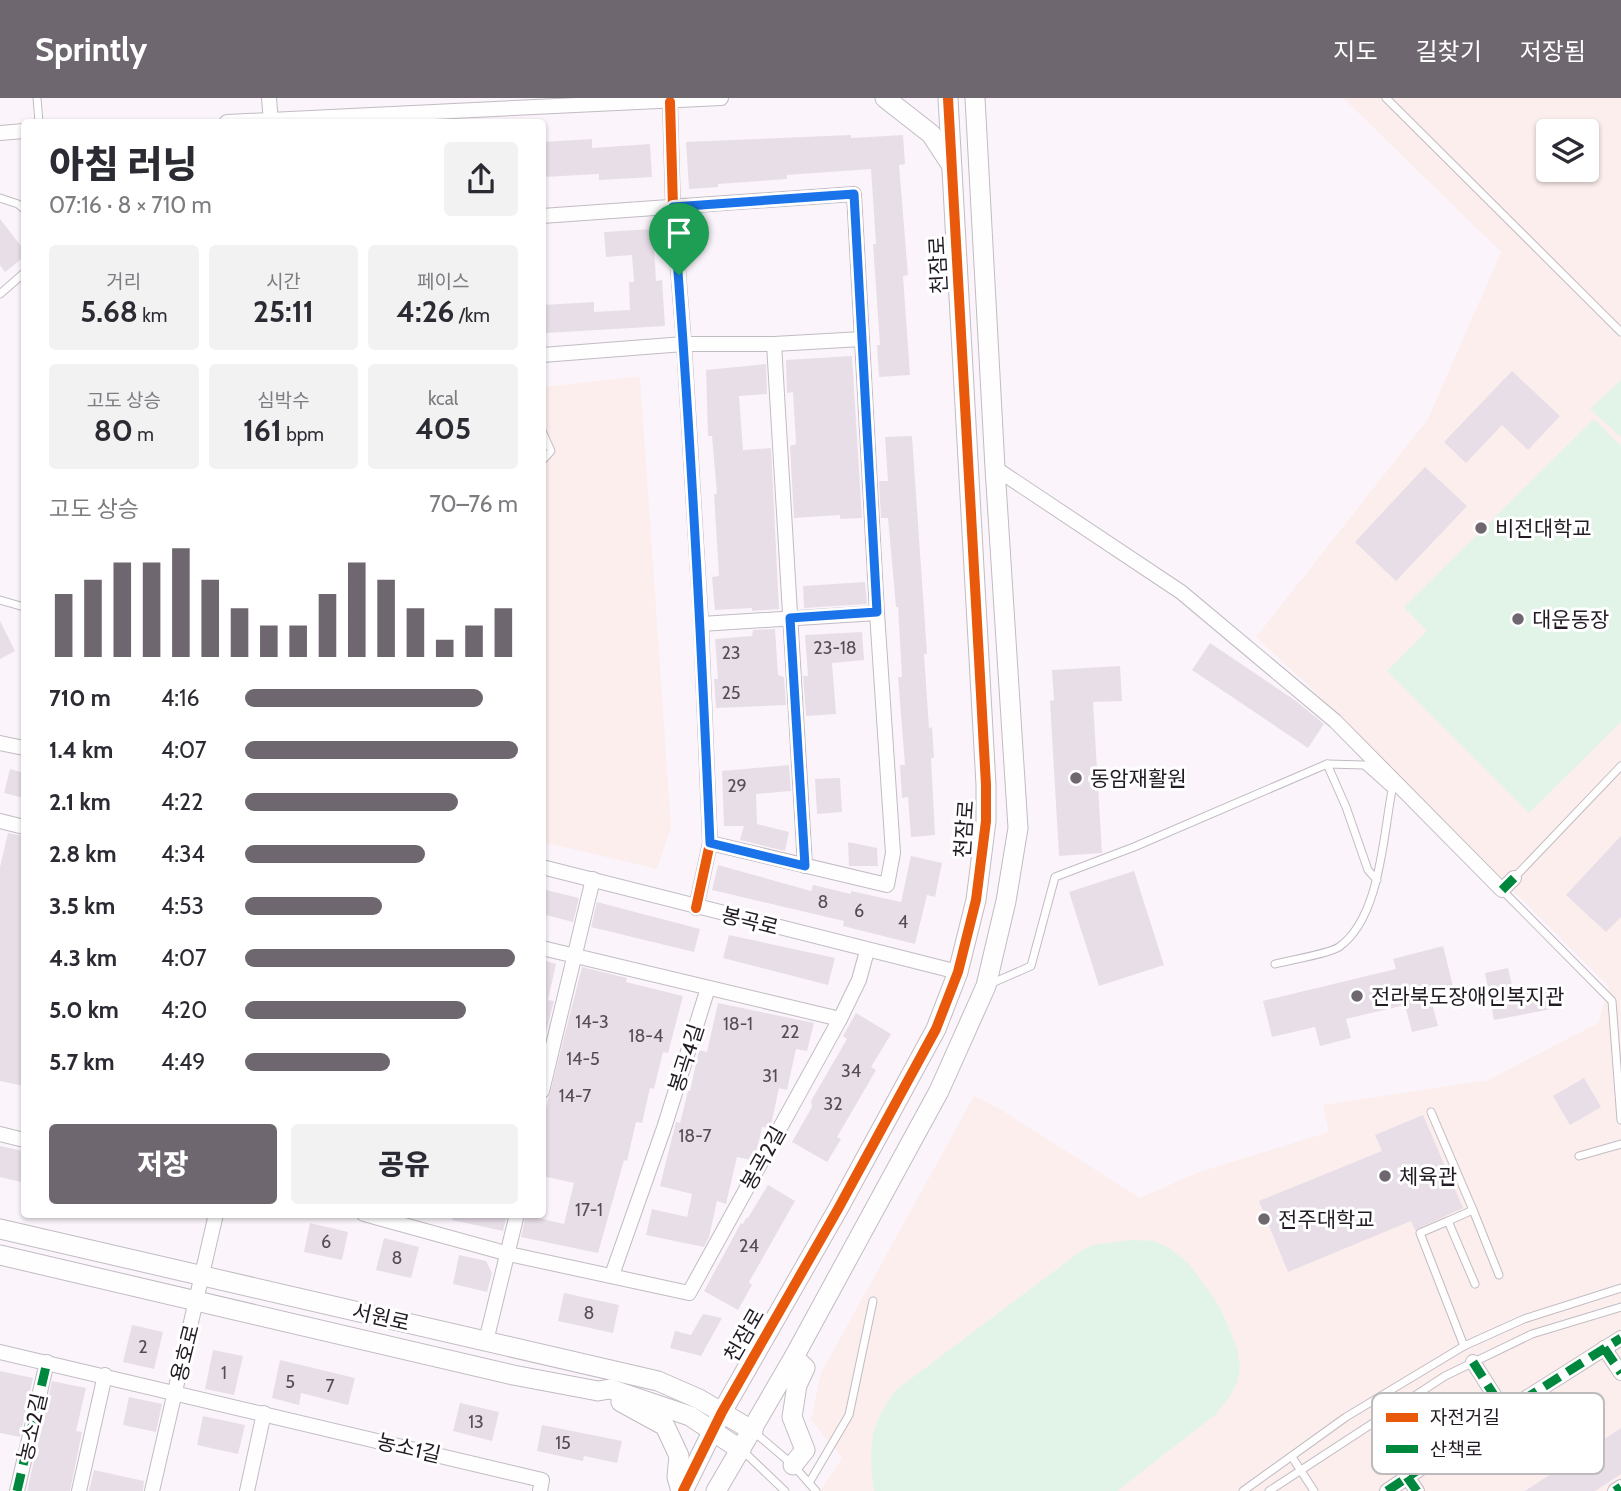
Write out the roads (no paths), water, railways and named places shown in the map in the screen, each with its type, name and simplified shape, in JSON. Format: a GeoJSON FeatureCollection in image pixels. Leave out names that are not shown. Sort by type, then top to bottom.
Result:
{"type":"FeatureCollection","features":[{"type":"Feature","properties":{"kind":"street"},"geometry":{"type":"LineString","coordinates":[[269,98],[271,119]]}},
{"type":"Feature","properties":{"kind":"street"},"geometry":{"type":"LineString","coordinates":[[319,119],[608,101],[670,102],[722,98]]}},
{"type":"Feature","properties":{"kind":"street"},"geometry":{"type":"LineString","coordinates":[[885,98],[931,134],[952,166]]}},
{"type":"Feature","properties":{"kind":"street","name":"천잠로"},"geometry":{"type":"LineString","coordinates":[[682,1491],[722,1412],[908,1084],[936,1029],[958,972],[976,900],[986,821],[986,785],[947,98]]}},
{"type":"Feature","properties":{"kind":"street"},"geometry":{"type":"LineString","coordinates":[[716,1491],[794,1357],[939,1091],[986,986],[1006,901],[1018,828],[975,98]]}},
{"type":"Feature","properties":{"kind":"street"},"geometry":{"type":"LineString","coordinates":[[670,102],[673,207],[701,624],[710,843],[696,908]]}},
{"type":"Feature","properties":{"kind":"street"},"geometry":{"type":"LineString","coordinates":[[0,133],[21,131]]}},
{"type":"Feature","properties":{"kind":"street"},"geometry":{"type":"LineString","coordinates":[[546,216],[854,194],[893,853],[887,885],[710,843]]}},
{"type":"Feature","properties":{"kind":"street"},"geometry":{"type":"LineString","coordinates":[[546,355],[684,344],[774,344],[862,339]]}},
{"type":"Feature","properties":{"kind":"street"},"geometry":{"type":"LineString","coordinates":[[774,344],[805,866]]}},
{"type":"Feature","properties":{"kind":"street"},"geometry":{"type":"LineString","coordinates":[[995,468],[1181,592],[1335,721],[1390,783],[1502,890],[1514,878]]}},
{"type":"Feature","properties":{"kind":"street"},"geometry":{"type":"LineString","coordinates":[[701,624],[877,612]]}},
{"type":"Feature","properties":{"kind":"street"},"geometry":{"type":"LineString","coordinates":[[0,743],[21,747]]}},
{"type":"Feature","properties":{"kind":"street"},"geometry":{"type":"LineString","coordinates":[[0,821],[21,826]]}},
{"type":"Feature","properties":{"kind":"street","name":"봉곡로"},"geometry":{"type":"LineString","coordinates":[[546,868],[696,908],[958,972]]}},
{"type":"Feature","properties":{"kind":"street"},"geometry":{"type":"LineString","coordinates":[[546,1074],[593,879]]}},
{"type":"Feature","properties":{"kind":"street"},"geometry":{"type":"LineString","coordinates":[[546,949],[840,1019]]}},
{"type":"Feature","properties":{"kind":"street","name":"봉곡2길"},"geometry":{"type":"LineString","coordinates":[[403,1219],[509,1254],[689,1293],[840,1019],[859,980],[867,951]]}},
{"type":"Feature","properties":{"kind":"street","name":"봉곡4길"},"geometry":{"type":"LineString","coordinates":[[612,1275],[664,1128],[708,988]]}},
{"type":"Feature","properties":{"kind":"street"},"geometry":{"type":"LineString","coordinates":[[0,1134],[21,1139]]}},
{"type":"Feature","properties":{"kind":"street","name":"용호로"},"geometry":{"type":"LineString","coordinates":[[152,1491],[215,1218]]}},
{"type":"Feature","properties":{"kind":"street"},"geometry":{"type":"LineString","coordinates":[[486,1341],[516,1218]]}},
{"type":"Feature","properties":{"kind":"street","name":"서원로"},"geometry":{"type":"LineString","coordinates":[[0,1229],[658,1381],[753,1430]]}},
{"type":"Feature","properties":{"kind":"street","name":"서원로"},"geometry":{"type":"LineString","coordinates":[[0,1255],[513,1375],[598,1391],[610,1390],[690,1416],[741,1450]]}},
{"type":"Feature","properties":{"kind":"street"},"geometry":{"type":"LineString","coordinates":[[1534,1393],[1621,1338]]}},
{"type":"Feature","properties":{"kind":"street"},"geometry":{"type":"LineString","coordinates":[[1604,1348],[1621,1373]]}},
{"type":"Feature","properties":{"kind":"street"},"geometry":{"type":"LineString","coordinates":[[0,1352],[176,1392]]}},
{"type":"Feature","properties":{"kind":"street"},"geometry":{"type":"LineString","coordinates":[[793,1465],[805,1450],[792,1417],[797,1385],[805,1368],[794,1357]]}},
{"type":"Feature","properties":{"kind":"street","name":"농소2길"},"geometry":{"type":"LineString","coordinates":[[18,1491],[47,1362]]}},
{"type":"Feature","properties":{"kind":"street"},"geometry":{"type":"LineString","coordinates":[[1473,1362],[1492,1393]]}},
{"type":"Feature","properties":{"kind":"street"},"geometry":{"type":"LineString","coordinates":[[79,1491],[105,1375]]}},
{"type":"Feature","properties":{"kind":"street"},"geometry":{"type":"LineString","coordinates":[[598,1391],[665,1426],[679,1456],[677,1477],[682,1491]]}},
{"type":"Feature","properties":{"kind":"street","name":"농소1길"},"geometry":{"type":"LineString","coordinates":[[176,1392],[542,1480],[540,1491]]}},
{"type":"Feature","properties":{"kind":"street"},"geometry":{"type":"LineString","coordinates":[[247,1491],[264,1413]]}},
{"type":"Feature","properties":{"kind":"street"},"geometry":{"type":"LineString","coordinates":[[1387,1491],[1411,1474]]}},
{"type":"Feature","properties":{"kind":"street"},"geometry":{"type":"LineString","coordinates":[[1407,1477],[1417,1491]]}},
{"type":"Feature","properties":{"kind":"street"},"geometry":{"type":"LineString","coordinates":[[1615,1491],[1621,1487]]}},
{"type":"Feature","properties":{"kind":"lane"},"geometry":{"type":"LineString","coordinates":[[37,98],[39,119]]}},
{"type":"Feature","properties":{"kind":"lane"},"geometry":{"type":"LineString","coordinates":[[1386,98],[1621,332]]}},
{"type":"Feature","properties":{"kind":"lane"},"geometry":{"type":"LineString","coordinates":[[0,198],[21,206]]}},
{"type":"Feature","properties":{"kind":"lane"},"geometry":{"type":"LineString","coordinates":[[0,294],[21,276]]}},
{"type":"Feature","properties":{"kind":"lane"},"geometry":{"type":"LineString","coordinates":[[546,440],[551,451],[546,457]]}},
{"type":"Feature","properties":{"kind":"lane"},"geometry":{"type":"LineString","coordinates":[[0,600],[21,606]]}},
{"type":"Feature","properties":{"kind":"lane"},"geometry":{"type":"LineString","coordinates":[[1327,764],[1346,807],[1368,870],[1377,880]]}},
{"type":"Feature","properties":{"kind":"lane"},"geometry":{"type":"LineString","coordinates":[[986,986],[1031,967],[1055,877],[1134,847],[1327,764],[1364,765],[1390,783],[1392,790],[1377,880],[1362,921],[1338,948],[1275,964]]}},
{"type":"Feature","properties":{"kind":"lane"},"geometry":{"type":"LineString","coordinates":[[1514,878],[1621,766]]}},
{"type":"Feature","properties":{"kind":"lane"},"geometry":{"type":"LineString","coordinates":[[1502,890],[1612,1001],[1617,1025],[1621,1120]]}},
{"type":"Feature","properties":{"kind":"lane"},"geometry":{"type":"LineString","coordinates":[[1431,1112],[1499,1275]]}},
{"type":"Feature","properties":{"kind":"lane"},"geometry":{"type":"LineString","coordinates":[[1579,1156],[1621,1144]]}},
{"type":"Feature","properties":{"kind":"lane"},"geometry":{"type":"LineString","coordinates":[[1464,1346],[1420,1233],[1473,1210]]}},
{"type":"Feature","properties":{"kind":"lane"},"geometry":{"type":"LineString","coordinates":[[1448,1221],[1475,1284]]}},
{"type":"Feature","properties":{"kind":"lane"},"geometry":{"type":"LineString","coordinates":[[1386,1393],[1464,1346],[1524,1319],[1621,1288]]}},
{"type":"Feature","properties":{"kind":"lane"},"geometry":{"type":"LineString","coordinates":[[810,1483],[849,1415],[873,1301]]}},
{"type":"Feature","properties":{"kind":"lane"},"geometry":{"type":"LineString","coordinates":[[1419,1393],[1445,1376],[1532,1334],[1621,1307]]}},
{"type":"Feature","properties":{"kind":"lane"},"geometry":{"type":"LineString","coordinates":[[1243,1491],[1372,1401]]}},
{"type":"Feature","properties":{"kind":"lane"},"geometry":{"type":"LineString","coordinates":[[1269,1491],[1372,1423]]}},
{"type":"Feature","properties":{"kind":"lane"},"geometry":{"type":"LineString","coordinates":[[753,1430],[793,1465],[816,1491]]}},
{"type":"Feature","properties":{"kind":"lane"},"geometry":{"type":"LineString","coordinates":[[741,1450],[785,1491]]}},
{"type":"Feature","properties":{"kind":"lane"},"geometry":{"type":"LineString","coordinates":[[1292,1457],[1314,1491]]}},
{"type":"Feature","properties":{"kind":"place","name":"비전대학교"},"geometry":{"type":"Point","coordinates":[1481,528]}},
{"type":"Feature","properties":{"kind":"place","name":"대운동장"},"geometry":{"type":"Point","coordinates":[1518,619]}},
{"type":"Feature","properties":{"kind":"place","name":"동암재활원"},"geometry":{"type":"Point","coordinates":[1076,778]}},
{"type":"Feature","properties":{"kind":"place","name":"전라북도장애인복지관"},"geometry":{"type":"Point","coordinates":[1357,996]}},
{"type":"Feature","properties":{"kind":"place","name":"체육관"},"geometry":{"type":"Point","coordinates":[1385,1176]}},
{"type":"Feature","properties":{"kind":"place","name":"전주대학교"},"geometry":{"type":"Point","coordinates":[1264,1219]}}]}
